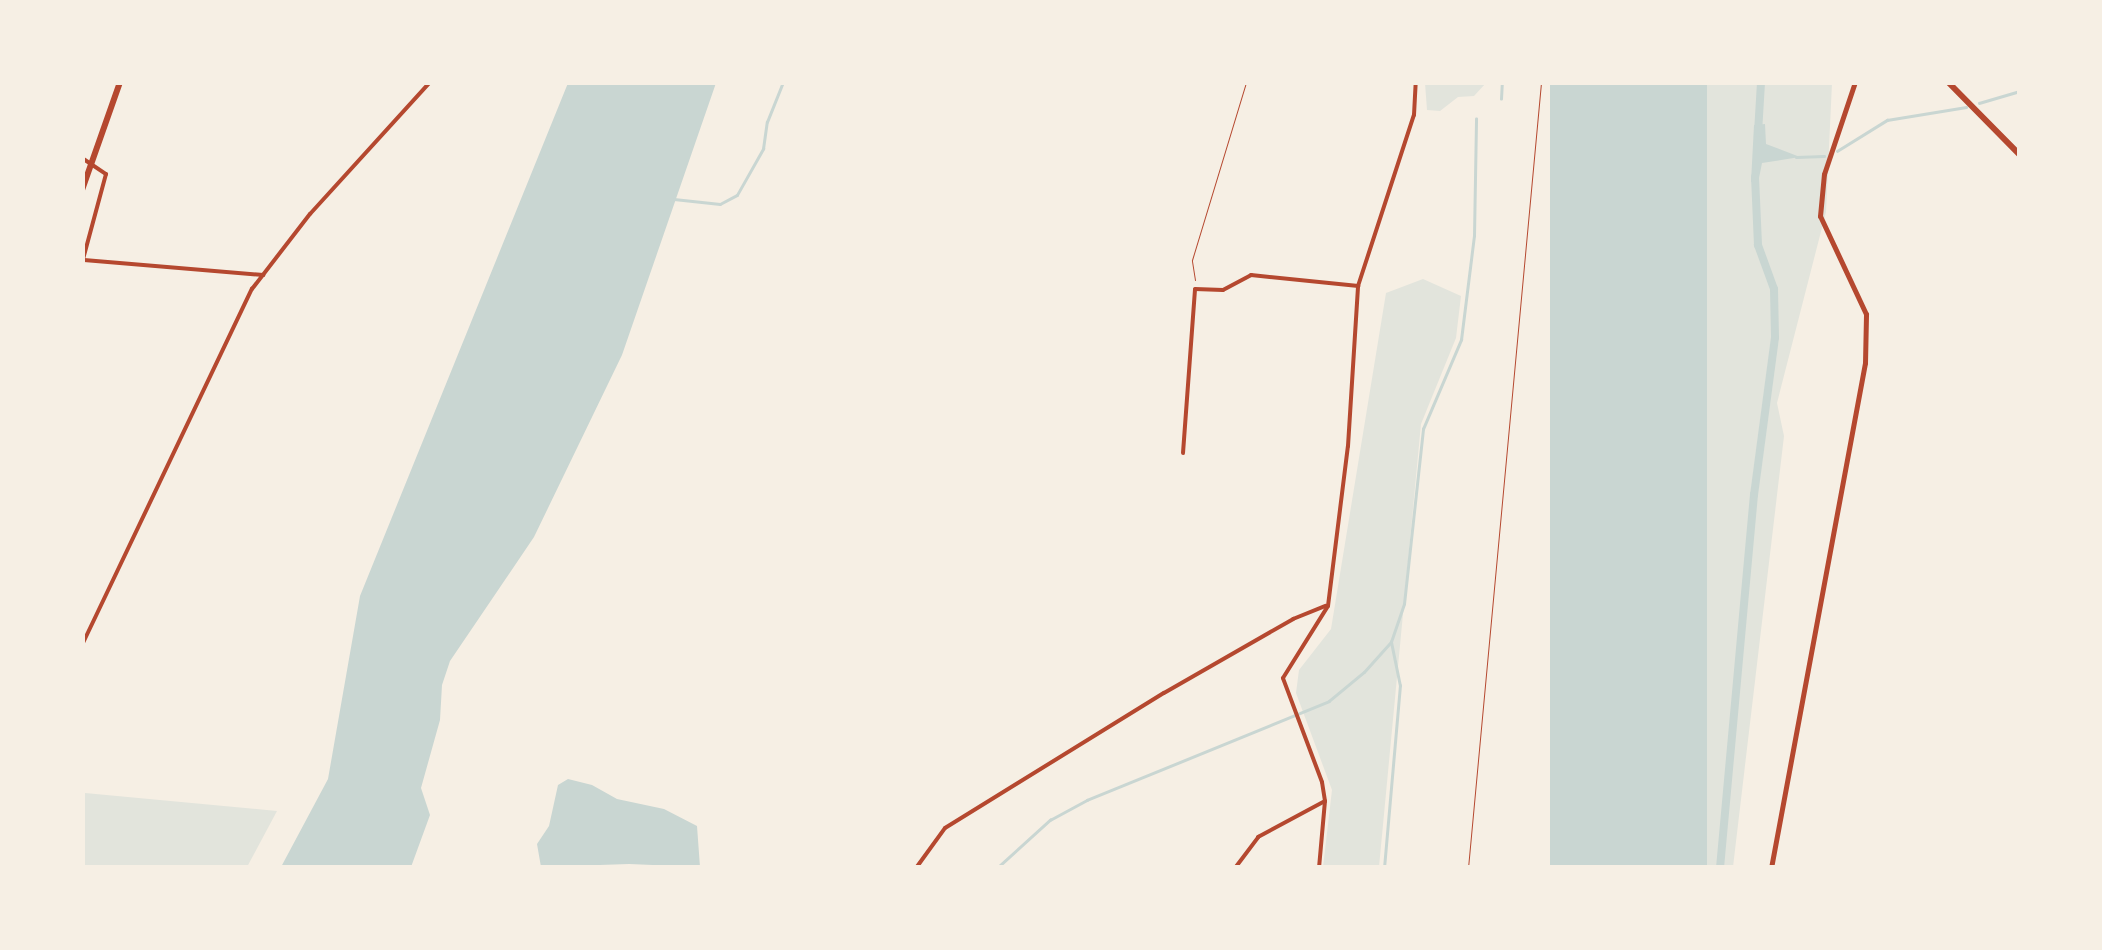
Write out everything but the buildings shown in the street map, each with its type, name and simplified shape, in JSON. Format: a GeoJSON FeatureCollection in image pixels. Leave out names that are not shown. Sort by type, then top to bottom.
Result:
{"type":"FeatureCollection","features":[{"type":"Feature","properties":{"kind":"main road"},"geometry":{"type":"LineString","coordinates":[[82,190],[120,82]]}},
{"type":"Feature","properties":{"kind":"main road"},"geometry":{"type":"LineString","coordinates":[[1948,82],[2020,156]]}},
{"type":"Feature","properties":{"kind":"street"},"geometry":{"type":"LineString","coordinates":[[82,645],[226,340],[263,275],[310,214],[430,82]]}},
{"type":"Feature","properties":{"kind":"street"},"geometry":{"type":"LineString","coordinates":[[1318,868],[1325,801],[1322,782],[1283,678],[1328,606],[1348,446],[1358,286],[1414,115],[1416,82]]}},
{"type":"Feature","properties":{"kind":"street"},"geometry":{"type":"LineString","coordinates":[[1771,868],[1865,363],[1866,314],[1820,216],[1824,174],[1855,82]]}},
{"type":"Feature","properties":{"kind":"street"},"geometry":{"type":"LineString","coordinates":[[82,158],[106,174],[83,262],[263,275]]}},
{"type":"Feature","properties":{"kind":"street"},"geometry":{"type":"LineString","coordinates":[[1183,452],[1195,288],[1223,290],[1251,275],[1358,286]]}},
{"type":"Feature","properties":{"kind":"street"},"geometry":{"type":"LineString","coordinates":[[916,868],[945,828],[1164,693],[1292,619],[1328,606]]}},
{"type":"Feature","properties":{"kind":"street"},"geometry":{"type":"LineString","coordinates":[[1235,868],[1258,837],[1325,801]]}},
{"type":"Feature","properties":{"kind":"path"},"geometry":{"type":"LineString","coordinates":[[1195,288],[1192,260],[1246,82]]}},
{"type":"Feature","properties":{"kind":"path"},"geometry":{"type":"LineString","coordinates":[[1468,868],[1541,82]]}},
{"type":"Feature","properties":{"kind":"shaded area"},"geometry":{"type":"Polygon","coordinates":[[[1425,82],[1486,83],[1474,96],[1458,97],[1440,111],[1427,110],[1425,82]]]}},
{"type":"Feature","properties":{"kind":"shaded area"},"geometry":{"type":"Polygon","coordinates":[[[568,83],[716,83],[622,355],[534,537],[450,661],[442,685],[440,720],[421,788],[430,815],[411,867],[281,867],[328,779],[360,596],[568,83]]]}},
{"type":"Feature","properties":{"kind":"shaded area"},"geometry":{"type":"Polygon","coordinates":[[[1550,83],[1707,83],[1707,868],[1550,868],[1550,83]]]}},
{"type":"Feature","properties":{"kind":"shaded area"},"geometry":{"type":"Polygon","coordinates":[[[1707,83],[1832,83],[1826,212],[1777,403],[1784,436],[1733,867],[1634,868],[1707,83]]]}},
{"type":"Feature","properties":{"kind":"shaded area"},"geometry":{"type":"Polygon","coordinates":[[[1765,124],[1766,144],[1800,157],[1762,163],[1758,183],[1751,182],[1754,125],[1765,124]]]}},
{"type":"Feature","properties":{"kind":"shaded area"},"geometry":{"type":"Polygon","coordinates":[[[1423,279],[1461,296],[1456,338],[1421,424],[1379,867],[1323,867],[1332,790],[1296,693],[1299,670],[1331,629],[1386,293],[1423,279]]]}},
{"type":"Feature","properties":{"kind":"shaded area"},"geometry":{"type":"Polygon","coordinates":[[[568,779],[592,785],[617,799],[664,809],[697,826],[700,867],[541,867],[537,844],[549,826],[558,785],[568,779]]]}},
{"type":"Feature","properties":{"kind":"shaded area"},"geometry":{"type":"Polygon","coordinates":[[[83,792],[277,811],[247,867],[83,867],[83,792]]]}},
{"type":"Feature","properties":{"kind":"waterway"},"geometry":{"type":"LineString","coordinates":[[674,199],[720,204],[737,195],[763,149],[767,122],[783,82]]}},
{"type":"Feature","properties":{"kind":"waterway"},"geometry":{"type":"LineString","coordinates":[[1501,99],[1502,82]]}},
{"type":"Feature","properties":{"kind":"waterway"},"geometry":{"type":"LineString","coordinates":[[1758,133],[1761,82]]}},
{"type":"Feature","properties":{"kind":"waterway"},"geometry":{"type":"LineString","coordinates":[[1979,103],[2020,91]]}},
{"type":"Feature","properties":{"kind":"waterway"},"geometry":{"type":"LineString","coordinates":[[1837,151],[1887,120],[1966,107]]}},
{"type":"Feature","properties":{"kind":"waterway"},"geometry":{"type":"LineString","coordinates":[[1384,868],[1400,686],[1391,642],[1404,604],[1423,429],[1461,340],[1474,236],[1476,119]]}},
{"type":"Feature","properties":{"kind":"waterway"},"geometry":{"type":"LineString","coordinates":[[1796,157],[1824,156]]}},
{"type":"Feature","properties":{"kind":"waterway"},"geometry":{"type":"LineString","coordinates":[[1720,868],[1754,495],[1775,337],[1774,289],[1758,245],[1755,177]]}},
{"type":"Feature","properties":{"kind":"waterway"},"geometry":{"type":"LineString","coordinates":[[997,868],[1050,820],[1087,800],[1329,701],[1364,672],[1390,643]]}}]}
